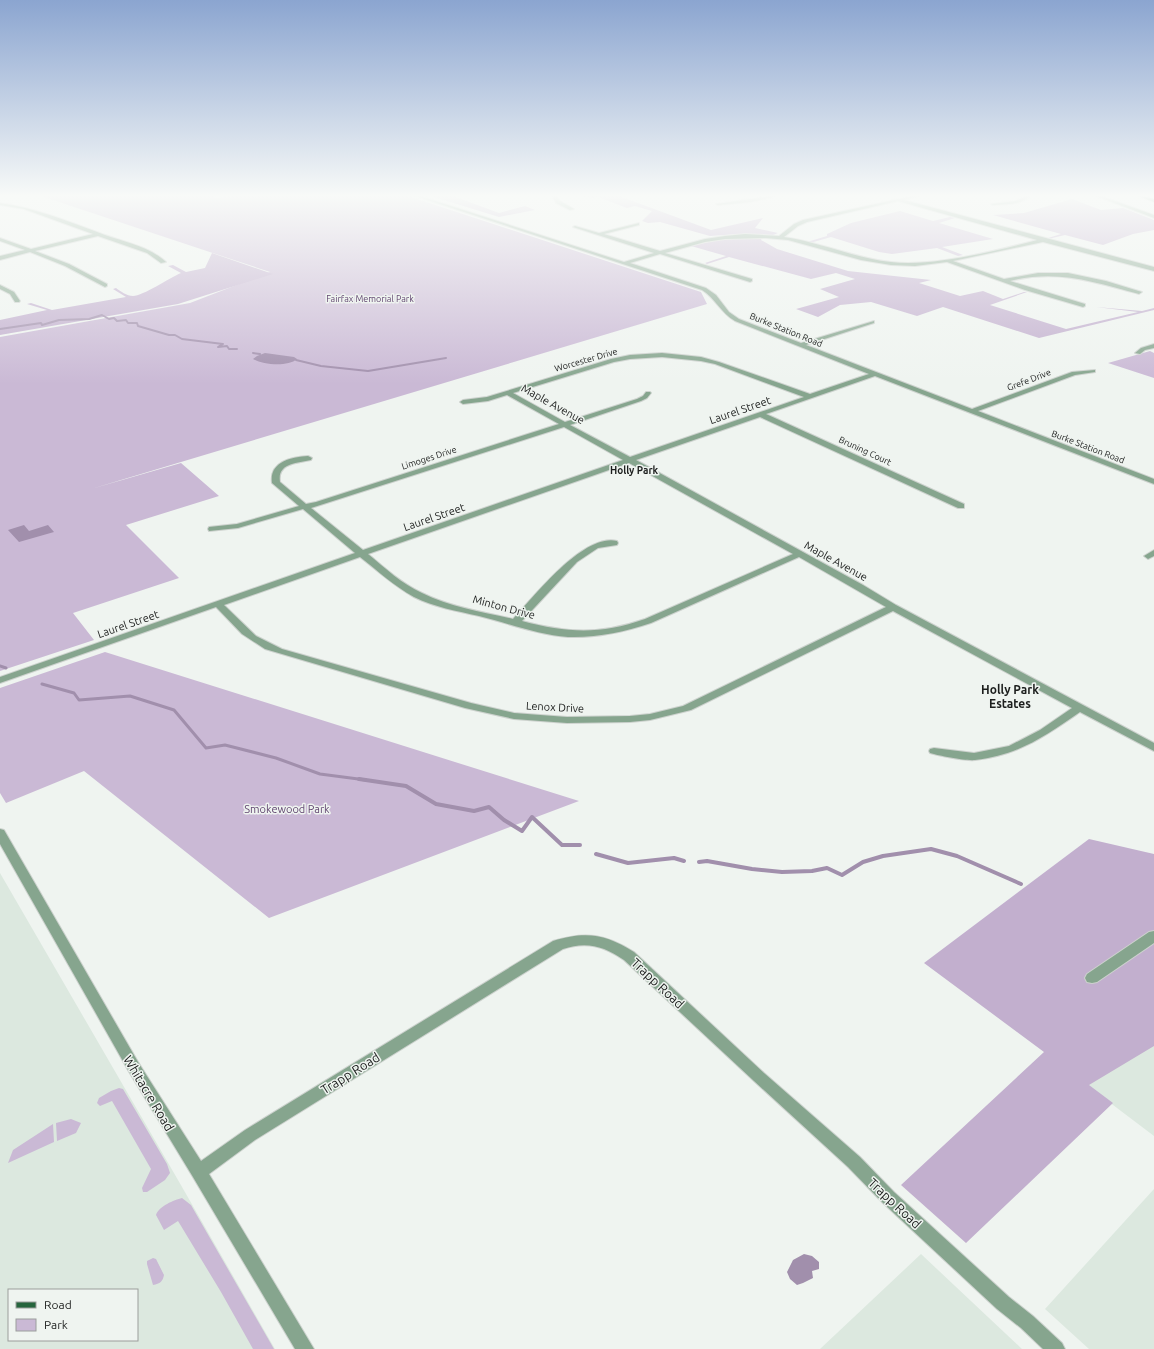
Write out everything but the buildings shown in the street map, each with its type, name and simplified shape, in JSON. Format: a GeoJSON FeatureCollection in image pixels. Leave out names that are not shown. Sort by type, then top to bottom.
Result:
{"type":"FeatureCollection","features":[{"type":"Feature","properties":{"kind":"street"},"geometry":{"type":"LineString","coordinates":[[52,259],[105,285]]}},
{"type":"Feature","properties":{"kind":"street"},"geometry":{"type":"LineString","coordinates":[[159,259],[163,262]]}},
{"type":"Feature","properties":{"kind":"street","name":"Burke Station Road"},"geometry":{"type":"LineString","coordinates":[[612,259],[708,291],[713,295],[724,311],[734,319],[1154,482]]}},
{"type":"Feature","properties":{"kind":"street"},"geometry":{"type":"LineString","coordinates":[[625,263],[638,259]]}},
{"type":"Feature","properties":{"kind":"street"},"geometry":{"type":"LineString","coordinates":[[682,259],[750,280]]}},
{"type":"Feature","properties":{"kind":"street"},"geometry":{"type":"LineString","coordinates":[[862,259],[879,263],[916,265],[957,259]]}},
{"type":"Feature","properties":{"kind":"street"},"geometry":{"type":"LineString","coordinates":[[1116,259],[1154,269]]}},
{"type":"Feature","properties":{"kind":"street"},"geometry":{"type":"LineString","coordinates":[[948,261],[1004,281],[1083,305]]}},
{"type":"Feature","properties":{"kind":"street"},"geometry":{"type":"LineString","coordinates":[[1004,281],[1037,274],[1062,274],[1087,278],[1139,292]]}},
{"type":"Feature","properties":{"kind":"street"},"geometry":{"type":"LineString","coordinates":[[0,287],[12,293],[18,301]]}},
{"type":"Feature","properties":{"kind":"street"},"geometry":{"type":"LineString","coordinates":[[800,345],[872,322]]}},
{"type":"Feature","properties":{"kind":"street"},"geometry":{"type":"LineString","coordinates":[[1138,353],[1143,349],[1154,346]]}},
{"type":"Feature","properties":{"kind":"street","name":"Worcester Drive"},"geometry":{"type":"LineString","coordinates":[[463,402],[488,399],[613,360],[662,355],[689,357],[713,362],[809,396]]}},
{"type":"Feature","properties":{"kind":"street","name":"Grefe Drive"},"geometry":{"type":"LineString","coordinates":[[973,411],[1074,373],[1093,371]]}},
{"type":"Feature","properties":{"kind":"street","name":"Laurel Street"},"geometry":{"type":"LineString","coordinates":[[0,680],[875,374]]}},
{"type":"Feature","properties":{"kind":"street","name":"Maple Avenue"},"geometry":{"type":"LineString","coordinates":[[508,393],[893,607],[1154,748]]}},
{"type":"Feature","properties":{"kind":"street","name":"Limoges Drive"},"geometry":{"type":"LineString","coordinates":[[212,530],[238,526],[288,510],[305,507],[565,425],[639,400],[645,397],[648,393]]}},
{"type":"Feature","properties":{"kind":"street","name":"Bruning Court"},"geometry":{"type":"LineString","coordinates":[[760,414],[960,506]]}},
{"type":"Feature","properties":{"kind":"street","name":"Minton Drive"},"geometry":{"type":"LineString","coordinates":[[308,458],[293,460],[283,464],[277,470],[274,478],[276,483],[280,488],[396,582],[418,595],[435,602],[544,630],[567,634],[599,633],[625,629],[648,621],[799,554]]}},
{"type":"Feature","properties":{"kind":"street"},"geometry":{"type":"LineString","coordinates":[[515,623],[574,560],[596,546],[614,543]]}},
{"type":"Feature","properties":{"kind":"street","name":"Lenox Drive"},"geometry":{"type":"LineString","coordinates":[[218,604],[254,641],[279,651],[488,711],[540,719],[593,721],[650,717],[687,708],[893,607]]}},
{"type":"Feature","properties":{"kind":"street"},"geometry":{"type":"LineString","coordinates":[[934,751],[974,757],[1012,749],[1044,732],[1079,708]]}},
{"type":"Feature","properties":{"kind":"street","name":"Whitacre Road"},"geometry":{"type":"LineString","coordinates":[[0,833],[132,1066],[199,1172],[305,1349]]}},
{"type":"Feature","properties":{"kind":"street"},"geometry":{"type":"LineString","coordinates":[[1092,978],[1154,936]]}},
{"type":"Feature","properties":{"kind":"street","name":"Trapp Road"},"geometry":{"type":"LineString","coordinates":[[199,1172],[250,1135],[558,945],[580,939],[605,941],[630,956],[854,1162],[876,1186],[934,1240],[1003,1303],[1028,1322],[1056,1349]]}},
{"type":"Feature","properties":{"kind":"shaded area"},"geometry":{"type":"Polygon","coordinates":[[[209,259],[229,259],[273,274],[178,304],[0,335],[0,320],[47,310],[27,304],[31,303],[52,310],[126,297],[113,289],[116,288],[128,295],[133,296],[149,290],[181,273],[168,266],[173,265],[186,272],[205,268],[209,259]]]}},
{"type":"Feature","properties":{"kind":"shaded area"},"geometry":{"type":"Polygon","coordinates":[[[717,259],[723,259],[707,264],[705,263],[717,259]]]}},
{"type":"Feature","properties":{"kind":"shaded area"},"geometry":{"type":"Polygon","coordinates":[[[736,259],[809,259],[848,271],[931,280],[919,283],[960,296],[983,291],[1003,299],[1027,292],[990,305],[1066,329],[1138,312],[1096,307],[1142,311],[1154,308],[1154,310],[1039,338],[943,307],[917,316],[871,302],[840,305],[818,317],[796,309],[839,297],[820,289],[855,279],[836,273],[811,279],[736,259]]]}},
{"type":"Feature","properties":{"kind":"shaded area"},"geometry":{"type":"Polygon","coordinates":[[[265,353],[294,357],[297,359],[288,363],[269,364],[253,359],[265,353]]]}},
{"type":"Feature","properties":{"kind":"shaded area"},"geometry":{"type":"Polygon","coordinates":[[[24,525],[29,531],[48,525],[54,532],[19,542],[8,530],[24,525]]]}},
{"type":"Feature","properties":{"kind":"shaded area"},"geometry":{"type":"Polygon","coordinates":[[[1089,839],[1154,854],[1154,1046],[1089,1085],[1113,1103],[966,1243],[901,1185],[1044,1052],[924,963],[1089,839]]]}},
{"type":"Feature","properties":{"kind":"shaded area"},"geometry":{"type":"Polygon","coordinates":[[[0,873],[178,1180],[275,1349],[0,1349],[0,873]]]}},
{"type":"Feature","properties":{"kind":"shaded area"},"geometry":{"type":"Polygon","coordinates":[[[1154,1041],[1154,1136],[1084,1083],[1154,1041]]]}},
{"type":"Feature","properties":{"kind":"shaded area"},"geometry":{"type":"Polygon","coordinates":[[[1154,1189],[1154,1349],[1089,1349],[1045,1309],[1154,1189]]]}},
{"type":"Feature","properties":{"kind":"shaded area"},"geometry":{"type":"Polygon","coordinates":[[[804,1254],[812,1256],[819,1262],[819,1269],[812,1271],[813,1278],[797,1285],[790,1279],[787,1272],[793,1260],[804,1254]]]}},
{"type":"Feature","properties":{"kind":"shaded area"},"geometry":{"type":"Polygon","coordinates":[[[921,1254],[1022,1349],[820,1349],[921,1254]]]}},
{"type":"Feature","properties":{"kind":"green space","name":"Fairfax Memorial Park"},"geometry":{"type":"Polygon","coordinates":[[[231,259],[600,259],[701,292],[707,304],[91,489],[181,463],[219,496],[126,525],[179,578],[73,613],[94,640],[0,671],[0,337],[190,303],[270,272],[231,259]]]}},
{"type":"Feature","properties":{"kind":"green space"},"geometry":{"type":"Polygon","coordinates":[[[1150,351],[1154,353],[1154,378],[1108,363],[1150,351]]]}},
{"type":"Feature","properties":{"kind":"green space","name":"Smokewood Park"},"geometry":{"type":"Polygon","coordinates":[[[105,652],[579,801],[269,918],[84,771],[6,803],[0,793],[0,688],[105,652]]]}},
{"type":"Feature","properties":{"kind":"green space"},"geometry":{"type":"Polygon","coordinates":[[[119,1088],[123,1089],[167,1164],[170,1173],[165,1180],[147,1192],[143,1192],[142,1188],[151,1169],[112,1101],[100,1106],[97,1103],[99,1098],[119,1088]]]}},
{"type":"Feature","properties":{"kind":"green space"},"geometry":{"type":"Polygon","coordinates":[[[71,1119],[81,1123],[76,1133],[57,1141],[56,1123],[71,1119]]]}},
{"type":"Feature","properties":{"kind":"green space"},"geometry":{"type":"Polygon","coordinates":[[[53,1124],[54,1142],[8,1163],[13,1150],[53,1124]]]}},
{"type":"Feature","properties":{"kind":"green space"},"geometry":{"type":"Polygon","coordinates":[[[182,1198],[191,1205],[274,1349],[253,1349],[221,1292],[178,1221],[164,1230],[156,1215],[160,1209],[167,1204],[182,1198]]]}},
{"type":"Feature","properties":{"kind":"green space"},"geometry":{"type":"Polygon","coordinates":[[[153,1258],[156,1259],[164,1275],[161,1282],[153,1285],[147,1261],[153,1258]]]}},
{"type":"Feature","properties":{"kind":"waterway"},"geometry":{"type":"LineString","coordinates":[[0,329],[41,323],[42,325],[59,320],[89,319],[102,315],[109,319],[114,318],[117,321],[126,320],[128,323],[137,323],[138,326],[169,335],[175,335],[182,339],[223,344],[218,347],[227,346],[229,349],[237,349]]}},
{"type":"Feature","properties":{"kind":"waterway"},"geometry":{"type":"LineString","coordinates":[[253,353],[260,354]]}},
{"type":"Feature","properties":{"kind":"waterway"},"geometry":{"type":"LineString","coordinates":[[296,360],[321,366],[368,371],[446,358]]}},
{"type":"Feature","properties":{"kind":"waterway"},"geometry":{"type":"LineString","coordinates":[[0,666],[6,668]]}},
{"type":"Feature","properties":{"kind":"waterway"},"geometry":{"type":"LineString","coordinates":[[42,684],[74,693],[79,700],[130,696],[174,710],[206,748],[225,745],[276,758],[320,774],[364,780]]}},
{"type":"Feature","properties":{"kind":"waterway"},"geometry":{"type":"LineString","coordinates":[[359,779],[364,780]]}},
{"type":"Feature","properties":{"kind":"waterway"},"geometry":{"type":"LineString","coordinates":[[364,780],[406,786],[436,804],[474,811],[489,807],[504,820],[522,831],[532,817],[562,845],[580,845]]}},
{"type":"Feature","properties":{"kind":"waterway"},"geometry":{"type":"LineString","coordinates":[[699,862],[707,861],[752,869],[782,872],[812,871],[827,868],[842,875],[863,862],[883,856],[931,849],[957,856],[1021,884]]}},
{"type":"Feature","properties":{"kind":"waterway"},"geometry":{"type":"LineString","coordinates":[[596,854],[628,863],[674,858],[684,861]]}},
{"type":"Feature","properties":{"kind":"district","name":"Holly Park"},"geometry":{"type":"Point","coordinates":[634,470]}},
{"type":"Feature","properties":{"kind":"district","name":"Holly Park Estates"},"geometry":{"type":"Point","coordinates":[1010,696]}}]}
